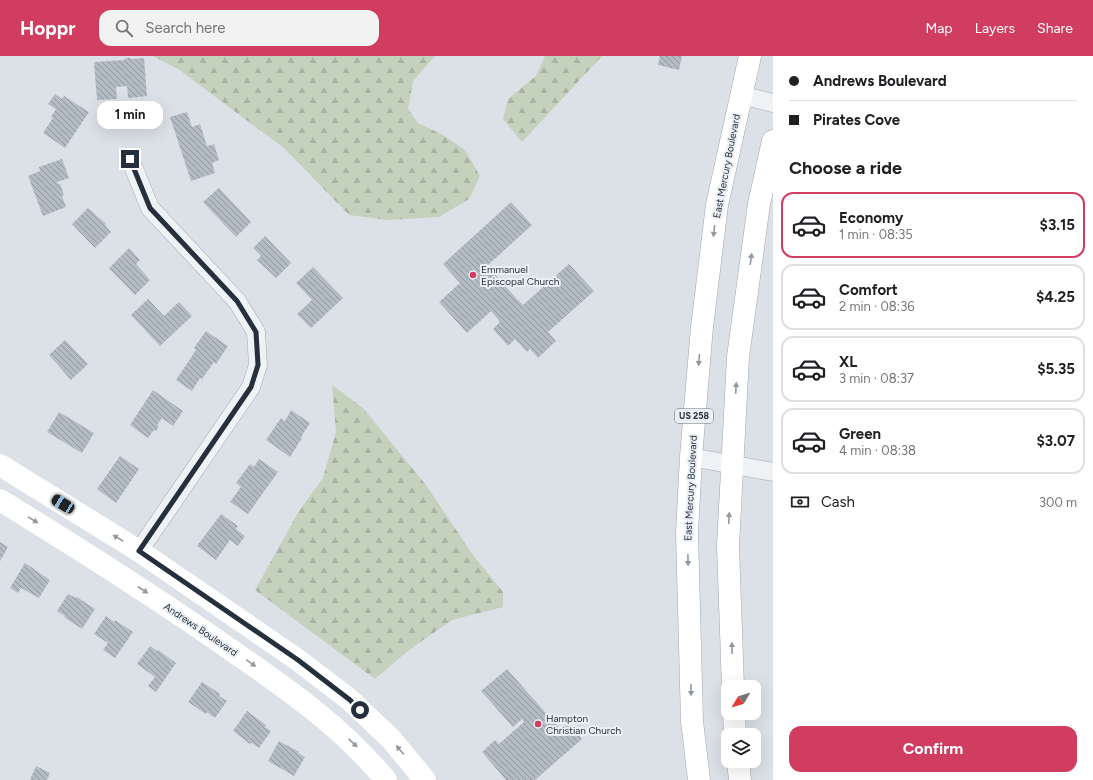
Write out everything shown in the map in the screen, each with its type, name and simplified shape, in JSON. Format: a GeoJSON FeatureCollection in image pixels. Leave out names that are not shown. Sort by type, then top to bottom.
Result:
{"type":"FeatureCollection","features":[{"type":"Feature","properties":{"kind":"main road","name":"East Mercury Boulevard"},"geometry":{"type":"LineString","coordinates":[[699,780],[692,721],[687,533],[691,457],[702,327],[717,205],[750,56]]}},
{"type":"Feature","properties":{"kind":"main road"},"geometry":{"type":"LineString","coordinates":[[733,680],[728,546],[738,357],[759,204],[773,141]]}},
{"type":"Feature","properties":{"kind":"main road"},"geometry":{"type":"LineString","coordinates":[[0,465],[139,551],[245,623],[350,700],[391,739],[425,780]]}},
{"type":"Feature","properties":{"kind":"main road","name":"Andrews Boulevard"},"geometry":{"type":"LineString","coordinates":[[0,500],[52,531],[157,599],[292,692],[333,725],[386,780]]}},
{"type":"Feature","properties":{"kind":"main road"},"geometry":{"type":"LineString","coordinates":[[739,768],[740,780]]}},
{"type":"Feature","properties":{"kind":"street"},"geometry":{"type":"LineString","coordinates":[[741,95],[773,103]]}},
{"type":"Feature","properties":{"kind":"street"},"geometry":{"type":"LineString","coordinates":[[130,159],[150,208],[237,301],[256,332],[258,365],[251,387],[139,551]]}},
{"type":"Feature","properties":{"kind":"street"},"geometry":{"type":"LineString","coordinates":[[691,457],[773,472]]}},
{"type":"Feature","properties":{"kind":"green space"},"geometry":{"type":"Polygon","coordinates":[[[153,56],[435,56],[413,81],[408,109],[418,123],[443,135],[465,150],[480,176],[469,199],[439,217],[387,220],[349,215],[284,148],[178,69],[153,56]]]}},
{"type":"Feature","properties":{"kind":"green space"},"geometry":{"type":"Polygon","coordinates":[[[545,56],[602,56],[522,142],[503,119],[508,99],[536,76],[545,56]]]}},
{"type":"Feature","properties":{"kind":"green space"},"geometry":{"type":"Polygon","coordinates":[[[332,385],[363,408],[426,485],[473,555],[503,592],[503,607],[452,620],[409,650],[375,679],[255,590],[299,511],[323,478],[336,432],[332,385]]]}},
{"type":"Feature","properties":{"kind":"building"},"geometry":{"type":"Polygon","coordinates":[[[660,56],[682,56],[679,70],[658,65],[660,56]]]}},
{"type":"Feature","properties":{"kind":"building"},"geometry":{"type":"Polygon","coordinates":[[[125,58],[144,58],[147,96],[128,98],[127,86],[116,87],[117,99],[97,100],[94,62],[125,60],[125,58]]]}},
{"type":"Feature","properties":{"kind":"building"},"geometry":{"type":"Polygon","coordinates":[[[55,94],[62,99],[64,96],[89,112],[65,148],[43,133],[53,118],[51,117],[56,109],[48,104],[55,94]]]}},
{"type":"Feature","properties":{"kind":"building"},"geometry":{"type":"Polygon","coordinates":[[[187,112],[192,127],[200,124],[207,146],[214,144],[219,160],[212,163],[215,173],[191,181],[170,117],[187,112]]]}},
{"type":"Feature","properties":{"kind":"building"},"geometry":{"type":"Polygon","coordinates":[[[62,159],[69,178],[57,182],[60,184],[64,195],[62,196],[66,207],[43,216],[28,176],[40,171],[39,167],[62,159]]]}},
{"type":"Feature","properties":{"kind":"building"},"geometry":{"type":"Polygon","coordinates":[[[219,188],[251,222],[236,237],[203,202],[219,188]]]}},
{"type":"Feature","properties":{"kind":"building","name":"Emmanuel Episcopal Church"},"geometry":{"type":"Polygon","coordinates":[[[511,202],[532,225],[487,266],[514,296],[523,305],[569,264],[594,291],[548,332],[556,341],[538,358],[530,349],[527,352],[515,339],[508,346],[493,329],[500,322],[491,311],[467,333],[439,302],[460,283],[443,264],[511,202]]]}},
{"type":"Feature","properties":{"kind":"building"},"geometry":{"type":"Polygon","coordinates":[[[88,208],[106,224],[105,225],[111,232],[95,248],[72,224],[88,208]]]}},
{"type":"Feature","properties":{"kind":"building"},"geometry":{"type":"Polygon","coordinates":[[[265,236],[291,263],[276,278],[257,260],[261,256],[253,248],[265,236]]]}},
{"type":"Feature","properties":{"kind":"building"},"geometry":{"type":"Polygon","coordinates":[[[129,248],[140,260],[136,264],[150,280],[135,295],[109,268],[129,248]]]}},
{"type":"Feature","properties":{"kind":"building"},"geometry":{"type":"Polygon","coordinates":[[[313,267],[343,298],[311,328],[297,314],[312,300],[296,283],[313,267]]]}},
{"type":"Feature","properties":{"kind":"building"},"geometry":{"type":"Polygon","coordinates":[[[148,299],[164,316],[179,302],[192,316],[160,346],[131,315],[148,299]]]}},
{"type":"Feature","properties":{"kind":"building"},"geometry":{"type":"Polygon","coordinates":[[[206,331],[228,346],[216,364],[214,362],[202,379],[200,378],[192,391],[176,380],[196,350],[194,348],[206,331]]]}},
{"type":"Feature","properties":{"kind":"building"},"geometry":{"type":"Polygon","coordinates":[[[65,340],[88,364],[71,380],[49,355],[65,340]]]}},
{"type":"Feature","properties":{"kind":"building"},"geometry":{"type":"Polygon","coordinates":[[[153,390],[183,411],[173,426],[162,418],[157,425],[159,426],[156,431],[154,430],[148,438],[130,425],[153,390]]]}},
{"type":"Feature","properties":{"kind":"building"},"geometry":{"type":"Polygon","coordinates":[[[291,410],[310,423],[290,457],[266,440],[281,418],[285,421],[291,410]]]}},
{"type":"Feature","properties":{"kind":"building"},"geometry":{"type":"Polygon","coordinates":[[[59,412],[94,433],[82,453],[47,432],[59,412]]]}},
{"type":"Feature","properties":{"kind":"building"},"geometry":{"type":"Polygon","coordinates":[[[120,456],[139,469],[116,503],[97,489],[120,456]]]}},
{"type":"Feature","properties":{"kind":"building"},"geometry":{"type":"Polygon","coordinates":[[[259,459],[278,472],[248,514],[230,502],[241,487],[236,483],[250,464],[254,467],[259,459]]]}},
{"type":"Feature","properties":{"kind":"building"},"geometry":{"type":"Polygon","coordinates":[[[221,514],[238,526],[236,529],[245,536],[238,546],[230,540],[216,560],[197,546],[221,514]]]}},
{"type":"Feature","properties":{"kind":"building"},"geometry":{"type":"Polygon","coordinates":[[[0,542],[8,547],[0,561],[0,542]]]}},
{"type":"Feature","properties":{"kind":"building"},"geometry":{"type":"Polygon","coordinates":[[[25,563],[50,580],[39,598],[21,588],[18,593],[10,588],[25,563]]]}},
{"type":"Feature","properties":{"kind":"building"},"geometry":{"type":"Polygon","coordinates":[[[68,594],[76,598],[77,597],[95,609],[82,629],[57,611],[68,594]]]}},
{"type":"Feature","properties":{"kind":"building"},"geometry":{"type":"Polygon","coordinates":[[[106,616],[133,632],[115,658],[103,650],[108,643],[94,634],[106,616]]]}},
{"type":"Feature","properties":{"kind":"building"},"geometry":{"type":"Polygon","coordinates":[[[150,646],[176,663],[156,692],[148,686],[155,677],[137,664],[150,646]]]}},
{"type":"Feature","properties":{"kind":"building","name":"Hampton Christian Church"},"geometry":{"type":"Polygon","coordinates":[[[507,669],[560,729],[568,723],[582,739],[535,780],[506,780],[482,752],[495,740],[499,744],[524,722],[522,719],[513,727],[481,691],[507,669]]]}},
{"type":"Feature","properties":{"kind":"building"},"geometry":{"type":"Polygon","coordinates":[[[202,682],[220,694],[219,696],[227,701],[215,718],[188,702],[202,682]]]}},
{"type":"Feature","properties":{"kind":"building"},"geometry":{"type":"Polygon","coordinates":[[[247,711],[266,725],[265,727],[271,731],[259,748],[252,743],[250,744],[233,731],[247,711]]]}},
{"type":"Feature","properties":{"kind":"building"},"geometry":{"type":"Polygon","coordinates":[[[279,741],[305,757],[294,776],[268,761],[279,741]]]}},
{"type":"Feature","properties":{"kind":"building"},"geometry":{"type":"Polygon","coordinates":[[[36,766],[50,773],[47,780],[30,780],[36,766]]]}},
{"type":"Feature","properties":{"kind":"place","name":"Emmanuel Episcopal Church"},"geometry":{"type":"Point","coordinates":[473,275]}},
{"type":"Feature","properties":{"kind":"place","name":"Hampton Christian Church"},"geometry":{"type":"Point","coordinates":[538,724]}},
{"type":"Feature","properties":{"kind":"route"},"geometry":{"type":"LineString","coordinates":[[130,159],[150,208],[237,301],[256,332],[258,365],[251,387],[139,551],[298,660],[350,700],[360,710]]}}]}
